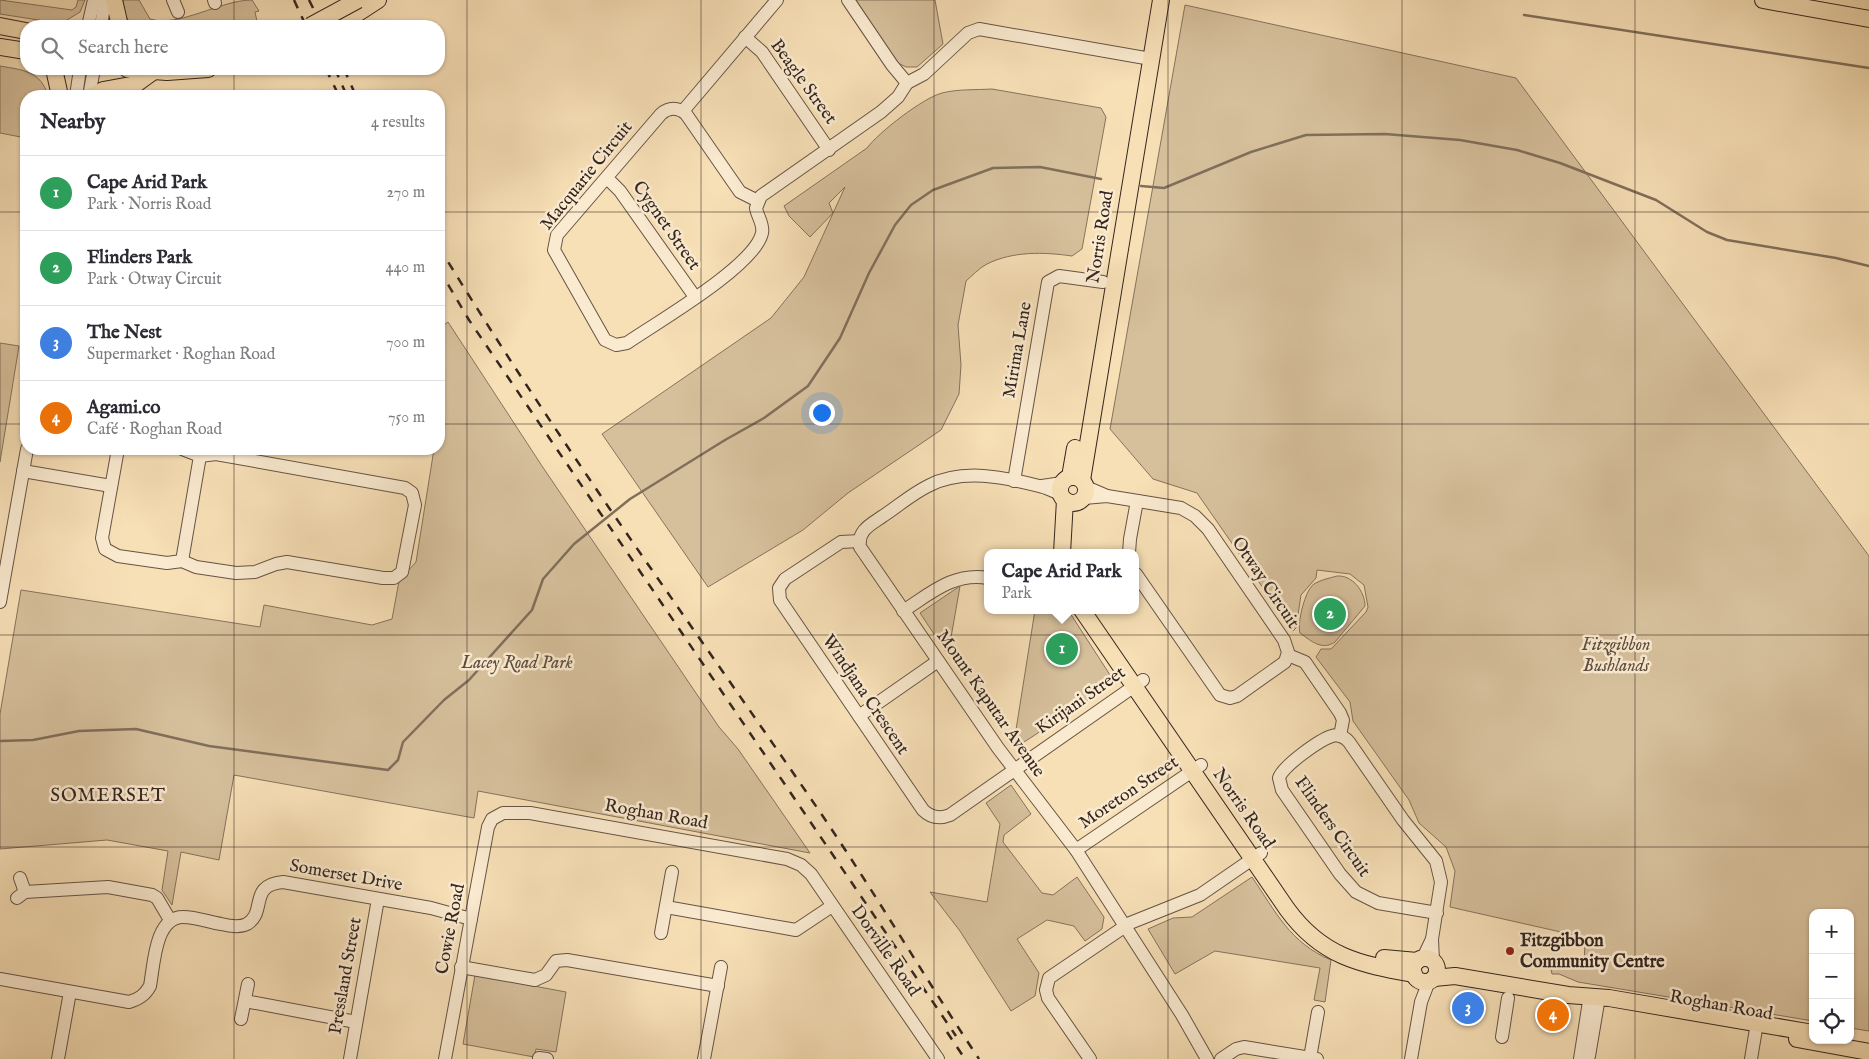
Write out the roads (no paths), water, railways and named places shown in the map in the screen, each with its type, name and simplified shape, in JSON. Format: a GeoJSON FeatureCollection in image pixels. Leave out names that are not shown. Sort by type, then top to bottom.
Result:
{"type":"FeatureCollection","features":[{"type":"Feature","properties":{"kind":"main road"},"geometry":{"type":"LineString","coordinates":[[114,0],[119,20]]}},
{"type":"Feature","properties":{"kind":"main road"},"geometry":{"type":"LineString","coordinates":[[321,20],[358,0]]}},
{"type":"Feature","properties":{"kind":"main road"},"geometry":{"type":"LineString","coordinates":[[347,20],[378,0]]}},
{"type":"Feature","properties":{"kind":"main road","name":"Norris Road"},"geometry":{"type":"LineString","coordinates":[[1063,549],[1146,58],[1150,0]]}},
{"type":"Feature","properties":{"kind":"main road","name":"Norris Road"},"geometry":{"type":"LineString","coordinates":[[1073,549],[1073,490],[1103,282],[1146,58],[1161,0]]}},
{"type":"Feature","properties":{"kind":"main road"},"geometry":{"type":"LineString","coordinates":[[1763,0],[1869,19]]}},
{"type":"Feature","properties":{"kind":"main road"},"geometry":{"type":"LineString","coordinates":[[0,26],[20,30]]}},
{"type":"Feature","properties":{"kind":"main road"},"geometry":{"type":"LineString","coordinates":[[0,47],[20,50]]}},
{"type":"Feature","properties":{"kind":"main road"},"geometry":{"type":"LineString","coordinates":[[55,75],[59,90]]}},
{"type":"Feature","properties":{"kind":"main road"},"geometry":{"type":"LineString","coordinates":[[104,90],[136,84],[148,75]]}},
{"type":"Feature","properties":{"kind":"main road","name":"Norris Road"},"geometry":{"type":"LineString","coordinates":[[1085,614],[1139,683],[1257,856],[1305,915],[1332,940],[1365,954],[1425,970]]}},
{"type":"Feature","properties":{"kind":"main road","name":"Norris Road"},"geometry":{"type":"LineString","coordinates":[[1098,614],[1139,683]]}},
{"type":"Feature","properties":{"kind":"main road","name":"Roghan Road"},"geometry":{"type":"LineString","coordinates":[[1425,970],[1756,1028],[1869,1052]]}},
{"type":"Feature","properties":{"kind":"main road","name":"Roghan Road"},"geometry":{"type":"LineString","coordinates":[[1756,1028],[1809,1033]]}},
{"type":"Feature","properties":{"kind":"main road"},"geometry":{"type":"LineString","coordinates":[[1854,1041],[1869,1043]]}},
{"type":"Feature","properties":{"kind":"street"},"geometry":{"type":"LineString","coordinates":[[89,20],[94,0]]}},
{"type":"Feature","properties":{"kind":"street"},"geometry":{"type":"LineString","coordinates":[[102,20],[105,0]]}},
{"type":"Feature","properties":{"kind":"street"},"geometry":{"type":"LineString","coordinates":[[777,0],[683,111],[740,192],[758,201],[764,194],[881,112],[898,97],[907,82],[924,74],[968,33],[978,29],[1146,58]]}},
{"type":"Feature","properties":{"kind":"street"},"geometry":{"type":"LineString","coordinates":[[848,0],[892,65],[907,82]]}},
{"type":"Feature","properties":{"kind":"street","name":"Beagle Street"},"geometry":{"type":"LineString","coordinates":[[745,37],[762,52],[829,150]]}},
{"type":"Feature","properties":{"kind":"street"},"geometry":{"type":"LineString","coordinates":[[77,90],[79,75]]}},
{"type":"Feature","properties":{"kind":"street"},"geometry":{"type":"LineString","coordinates":[[92,90],[93,75]]}},
{"type":"Feature","properties":{"kind":"street","name":"Macquarie Circuit"},"geometry":{"type":"LineString","coordinates":[[683,111],[672,108],[661,114],[557,235],[553,246],[555,254],[605,340],[616,345],[627,343],[732,272],[758,241],[762,230],[756,211],[758,201]]}},
{"type":"Feature","properties":{"kind":"street","name":"Cygnet Street"},"geometry":{"type":"LineString","coordinates":[[606,178],[620,191],[694,298]]}},
{"type":"Feature","properties":{"kind":"street","name":"Mirima Lane"},"geometry":{"type":"LineString","coordinates":[[1014,481],[1048,282],[1052,278],[1059,276],[1103,282]]}},
{"type":"Feature","properties":{"kind":"street"},"geometry":{"type":"LineString","coordinates":[[0,602],[26,455]]}},
{"type":"Feature","properties":{"kind":"street"},"geometry":{"type":"LineString","coordinates":[[117,455],[102,538],[107,551],[118,556],[167,563],[182,561],[196,567],[236,573],[255,572],[287,562],[383,578],[394,578],[404,568],[415,505],[412,493],[400,486],[222,455]]}},
{"type":"Feature","properties":{"kind":"street"},"geometry":{"type":"LineString","coordinates":[[182,561],[200,456],[208,455]]}},
{"type":"Feature","properties":{"kind":"street"},"geometry":{"type":"LineString","coordinates":[[23,471],[111,486]]}},
{"type":"Feature","properties":{"kind":"street"},"geometry":{"type":"LineString","coordinates":[[860,541],[862,532],[868,526],[918,492],[939,481],[970,475],[1073,490]]}},
{"type":"Feature","properties":{"kind":"street","name":"Otway Circuit"},"geometry":{"type":"LineString","coordinates":[[1073,490],[1181,508],[1202,522],[1284,640],[1288,655],[1280,667],[1242,693],[1230,698],[1220,695],[1139,578]]}},
{"type":"Feature","properties":{"kind":"street"},"geometry":{"type":"LineString","coordinates":[[1130,549],[1137,500]]}},
{"type":"Feature","properties":{"kind":"street","name":"Mount Kaputar Avenue"},"geometry":{"type":"LineString","coordinates":[[860,541],[862,550],[1013,769],[1076,850],[1126,926],[1207,1059]]}},
{"type":"Feature","properties":{"kind":"street","name":"Windjana Crescent"},"geometry":{"type":"LineString","coordinates":[[860,541],[841,542],[785,579],[779,591],[784,606],[923,810],[934,817],[950,814],[1013,769]]}},
{"type":"Feature","properties":{"kind":"street"},"geometry":{"type":"LineString","coordinates":[[903,611],[951,580],[970,576],[984,578]]}},
{"type":"Feature","properties":{"kind":"street"},"geometry":{"type":"LineString","coordinates":[[1288,655],[1305,662],[1340,713],[1343,720],[1340,736],[1348,740],[1403,820],[1432,854],[1440,875],[1437,913],[1425,970],[1411,1059]]}},
{"type":"Feature","properties":{"kind":"street"},"geometry":{"type":"LineString","coordinates":[[859,716],[938,661]]}},
{"type":"Feature","properties":{"kind":"street","name":"Kirijani Street"},"geometry":{"type":"LineString","coordinates":[[1013,769],[1139,683]]}},
{"type":"Feature","properties":{"kind":"street","name":"Flinders Circuit"},"geometry":{"type":"LineString","coordinates":[[1340,736],[1329,738],[1286,766],[1279,778],[1282,790],[1340,874],[1356,892],[1378,903],[1437,913]]}},
{"type":"Feature","properties":{"kind":"street","name":"Moreton Street"},"geometry":{"type":"LineString","coordinates":[[1076,850],[1197,768]]}},
{"type":"Feature","properties":{"kind":"street","name":"Roghan Road"},"geometry":{"type":"LineString","coordinates":[[502,813],[521,812],[579,821],[787,859],[801,864]]}},
{"type":"Feature","properties":{"kind":"street","name":"Cowie Road"},"geometry":{"type":"LineString","coordinates":[[445,1059],[488,826],[492,819],[502,813]]}},
{"type":"Feature","properties":{"kind":"street"},"geometry":{"type":"LineString","coordinates":[[1090,1059],[1048,998],[1046,986],[1053,975],[1126,926],[1200,895],[1257,856]]}},
{"type":"Feature","properties":{"kind":"street","name":"Dorville Road"},"geometry":{"type":"LineString","coordinates":[[801,864],[811,874],[938,1059]]}},
{"type":"Feature","properties":{"kind":"street"},"geometry":{"type":"LineString","coordinates":[[661,933],[672,872]]}},
{"type":"Feature","properties":{"kind":"street"},"geometry":{"type":"LineString","coordinates":[[0,979],[129,1002],[139,999],[150,986],[161,930],[170,920],[157,898],[152,895],[108,887],[21,895],[20,878]]}},
{"type":"Feature","properties":{"kind":"street","name":"Somerset Drive"},"geometry":{"type":"LineString","coordinates":[[170,920],[184,917],[232,926],[242,926],[255,916],[260,894],[273,882],[283,882],[442,910],[471,919]]}},
{"type":"Feature","properties":{"kind":"street","name":"Pressland Street"},"geometry":{"type":"LineString","coordinates":[[350,1059],[378,899]]}},
{"type":"Feature","properties":{"kind":"street"},"geometry":{"type":"LineString","coordinates":[[666,907],[796,930],[832,906]]}},
{"type":"Feature","properties":{"kind":"street"},"geometry":{"type":"LineString","coordinates":[[461,967],[535,980],[546,975],[556,961],[567,960],[718,986]]}},
{"type":"Feature","properties":{"kind":"street"},"geometry":{"type":"LineString","coordinates":[[704,1059],[721,968]]}},
{"type":"Feature","properties":{"kind":"street"},"geometry":{"type":"LineString","coordinates":[[241,1019],[248,984]]}},
{"type":"Feature","properties":{"kind":"street"},"geometry":{"type":"LineString","coordinates":[[58,1059],[70,992]]}},
{"type":"Feature","properties":{"kind":"street"},"geometry":{"type":"LineString","coordinates":[[1502,1037],[1508,998]]}},
{"type":"Feature","properties":{"kind":"street"},"geometry":{"type":"LineString","coordinates":[[1580,1059],[1594,1000]]}},
{"type":"Feature","properties":{"kind":"street"},"geometry":{"type":"LineString","coordinates":[[1588,1059],[1594,1000]]}},
{"type":"Feature","properties":{"kind":"street"},"geometry":{"type":"LineString","coordinates":[[245,1002],[356,1022]]}},
{"type":"Feature","properties":{"kind":"street"},"geometry":{"type":"LineString","coordinates":[[1221,1059],[1236,1049],[1244,1047],[1314,1058],[1318,1012]]}},
{"type":"Feature","properties":{"kind":"street"},"geometry":{"type":"LineString","coordinates":[[1751,1059],[1756,1028]]}},
{"type":"Feature","properties":{"kind":"waterway"},"geometry":{"type":"LineString","coordinates":[[1524,15],[1869,68]]}},
{"type":"Feature","properties":{"kind":"waterway"},"geometry":{"type":"LineString","coordinates":[[1141,186],[1164,188],[1251,152],[1306,135],[1385,134],[1460,140],[1517,150],[1560,163],[1656,200],[1707,232],[1727,240],[1836,258],[1869,266]]}},
{"type":"Feature","properties":{"kind":"waterway"},"geometry":{"type":"LineString","coordinates":[[0,741],[33,740],[79,731],[136,729],[209,746],[388,770],[398,760],[403,742],[444,700],[469,680],[532,610],[543,579],[574,544],[630,499],[764,418],[808,386],[840,338],[869,273],[895,225],[911,205],[933,190],[993,168],[1040,167],[1101,179]]}},
{"type":"Feature","properties":{"kind":"railway"},"geometry":{"type":"LineString","coordinates":[[294,0],[303,20]]}},
{"type":"Feature","properties":{"kind":"railway"},"geometry":{"type":"LineString","coordinates":[[309,0],[319,20]]}},
{"type":"Feature","properties":{"kind":"railway"},"geometry":{"type":"LineString","coordinates":[[329,75],[336,90]]}},
{"type":"Feature","properties":{"kind":"railway"},"geometry":{"type":"LineString","coordinates":[[338,75],[344,90]]}},
{"type":"Feature","properties":{"kind":"railway"},"geometry":{"type":"LineString","coordinates":[[347,75],[353,90]]}},
{"type":"Feature","properties":{"kind":"railway"},"geometry":{"type":"LineString","coordinates":[[445,257],[530,391],[820,812],[979,1059]]}},
{"type":"Feature","properties":{"kind":"railway"},"geometry":{"type":"LineString","coordinates":[[445,279],[469,320],[956,1036]]}},
{"type":"Feature","properties":{"kind":"railway"},"geometry":{"type":"LineString","coordinates":[[947,1032],[965,1059]]}},
{"type":"Feature","properties":{"kind":"place","name":"Flinders Park"},"geometry":{"type":"Point","coordinates":[1330,614]}},
{"type":"Feature","properties":{"kind":"place","name":"Cape Arid Park"},"geometry":{"type":"Point","coordinates":[1062,649]}},
{"type":"Feature","properties":{"kind":"place","name":"Fitzgibbon Community Centre"},"geometry":{"type":"Point","coordinates":[1510,951]}},
{"type":"Feature","properties":{"kind":"place","name":"The Nest"},"geometry":{"type":"Point","coordinates":[1468,1008]}},
{"type":"Feature","properties":{"kind":"place","name":"Agami.co"},"geometry":{"type":"Point","coordinates":[1553,1015]}},
{"type":"Feature","properties":{"kind":"district","name":"SOMERSET"},"geometry":{"type":"Point","coordinates":[108,796]}},
{"type":"Feature","properties":{"kind":"park label","name":"Fitzgibbon Bushlands"},"geometry":{"type":"Point","coordinates":[1616,655]}},
{"type":"Feature","properties":{"kind":"park label","name":"Lacey Road Park"},"geometry":{"type":"Point","coordinates":[517,663]}}]}
